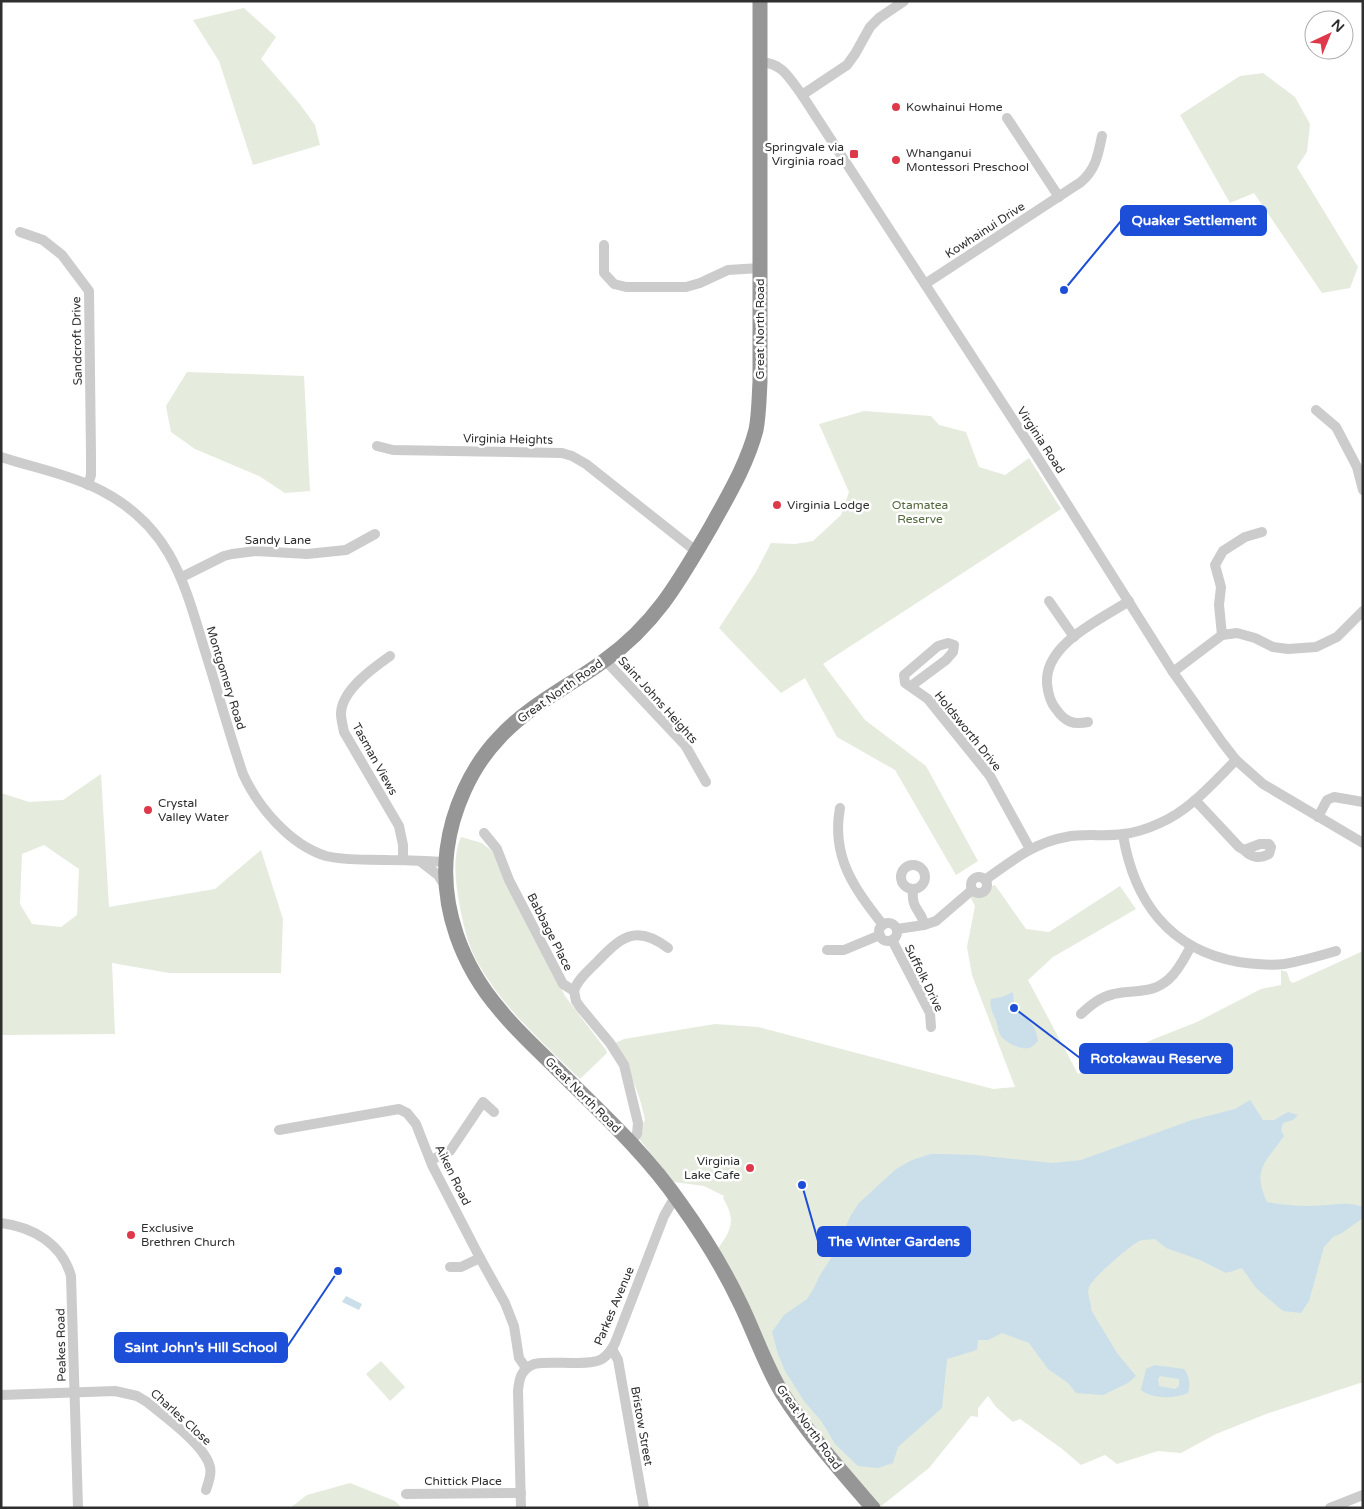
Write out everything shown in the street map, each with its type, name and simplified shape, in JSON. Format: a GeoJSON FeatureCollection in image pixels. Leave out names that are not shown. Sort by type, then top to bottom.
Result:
{"type":"FeatureCollection","features":[{"type":"Feature","properties":{"kind":"highway","name":"Great North Road"},"geometry":{"type":"LineString","coordinates":[[760,1],[760,382],[757,426],[750,449],[742,470],[697,552],[677,585],[654,617],[605,660],[531,709],[489,748],[471,778],[452,822],[446,862],[446,889],[452,924],[471,968],[483,988],[509,1021],[630,1142],[658,1173],[677,1198],[732,1287],[782,1392],[830,1458],[873,1508]]}},
{"type":"Feature","properties":{"kind":"street"},"geometry":{"type":"LineString","coordinates":[[802,95],[846,65],[855,54],[870,27],[878,18],[904,1]]}},
{"type":"Feature","properties":{"kind":"street","name":"Virginia Road"},"geometry":{"type":"LineString","coordinates":[[760,62],[777,65],[802,95],[1173,672],[1236,760],[1263,784],[1363,843]]}},
{"type":"Feature","properties":{"kind":"street"},"geometry":{"type":"LineString","coordinates":[[1007,118],[1058,197]]}},
{"type":"Feature","properties":{"kind":"street","name":"Kowhainui Drive"},"geometry":{"type":"LineString","coordinates":[[925,284],[1081,182],[1093,169],[1098,159],[1102,136]]}},
{"type":"Feature","properties":{"kind":"street","name":"Sandcroft Drive"},"geometry":{"type":"LineString","coordinates":[[20,232],[43,240],[62,254],[89,291],[91,475],[88,485]]}},
{"type":"Feature","properties":{"kind":"street"},"geometry":{"type":"LineString","coordinates":[[604,245],[604,272],[614,284],[626,287],[686,287],[700,283],[728,270],[760,268]]}},
{"type":"Feature","properties":{"kind":"street"},"geometry":{"type":"LineString","coordinates":[[1316,410],[1336,427],[1356,467],[1363,490]]}},
{"type":"Feature","properties":{"kind":"street","name":"Virginia Heights"},"geometry":{"type":"LineString","coordinates":[[377,446],[393,450],[562,453],[572,456],[586,464],[697,552]]}},
{"type":"Feature","properties":{"kind":"street","name":"Montgomery Road"},"geometry":{"type":"LineString","coordinates":[[1,457],[88,485],[113,497],[137,516],[162,544],[182,577],[243,774],[255,798],[279,825],[307,846],[327,856],[354,859],[446,862]]}},
{"type":"Feature","properties":{"kind":"street"},"geometry":{"type":"LineString","coordinates":[[1222,635],[1219,605],[1221,587],[1215,565],[1223,551],[1245,537],[1262,532]]}},
{"type":"Feature","properties":{"kind":"street","name":"Sandy Lane"},"geometry":{"type":"LineString","coordinates":[[182,577],[224,556],[232,554],[256,551],[307,554],[346,550],[376,534]]}},
{"type":"Feature","properties":{"kind":"street"},"geometry":{"type":"LineString","coordinates":[[1048,602],[1074,637]]}},
{"type":"Feature","properties":{"kind":"street"},"geometry":{"type":"LineString","coordinates":[[1088,722],[1077,724],[1067,720],[1058,713],[1052,704],[1047,679],[1052,662],[1062,646],[1129,602]]}},
{"type":"Feature","properties":{"kind":"street"},"geometry":{"type":"LineString","coordinates":[[1173,672],[1222,635],[1237,634],[1255,638],[1273,647],[1288,649],[1316,647],[1337,638],[1363,611]]}},
{"type":"Feature","properties":{"kind":"street"},"geometry":{"type":"LineString","coordinates":[[948,643],[954,645],[954,652],[946,660],[915,683],[905,683],[904,675],[938,646],[948,643]]}},
{"type":"Feature","properties":{"kind":"street","name":"Tasman Views"},"geometry":{"type":"LineString","coordinates":[[390,656],[372,668],[348,694],[343,703],[341,721],[344,732],[399,826],[403,845],[403,860]]}},
{"type":"Feature","properties":{"kind":"street","name":"Saint Johns Heights"},"geometry":{"type":"LineString","coordinates":[[605,660],[685,745],[706,782]]}},
{"type":"Feature","properties":{"kind":"street","name":"Holdsworth Drive"},"geometry":{"type":"LineString","coordinates":[[915,683],[990,776],[1030,849]]}},
{"type":"Feature","properties":{"kind":"street"},"geometry":{"type":"LineString","coordinates":[[897,929],[924,925],[941,917],[972,890],[971,884],[973,879],[981,877],[985,880],[1030,849],[1046,842],[1086,834],[1123,834],[1160,823],[1195,800],[1236,760]]}},
{"type":"Feature","properties":{"kind":"street"},"geometry":{"type":"LineString","coordinates":[[1318,817],[1327,800],[1334,797],[1363,802]]}},
{"type":"Feature","properties":{"kind":"street"},"geometry":{"type":"LineString","coordinates":[[1195,800],[1244,850]]}},
{"type":"Feature","properties":{"kind":"street"},"geometry":{"type":"LineString","coordinates":[[827,950],[844,950],[881,930],[890,923],[897,929],[897,934],[892,940],[885,940],[881,930],[867,904],[845,868],[837,830],[840,808]]}},
{"type":"Feature","properties":{"kind":"street","name":"Babbage Place"},"geometry":{"type":"LineString","coordinates":[[484,833],[497,849],[509,880],[563,984],[574,991],[576,1001],[580,1007],[610,1043],[624,1065],[638,1123],[637,1134],[630,1142]]}},
{"type":"Feature","properties":{"kind":"street"},"geometry":{"type":"LineString","coordinates":[[1123,834],[1127,858],[1144,899],[1166,926],[1177,937],[1191,946],[1204,953],[1224,959],[1265,964],[1284,964],[1312,959],[1336,951]]}},
{"type":"Feature","properties":{"kind":"street"},"geometry":{"type":"LineString","coordinates":[[419,860],[438,875],[446,889]]}},
{"type":"Feature","properties":{"kind":"street"},"geometry":{"type":"LineString","coordinates":[[913,889],[912,901],[923,919],[924,925]]}},
{"type":"Feature","properties":{"kind":"street"},"geometry":{"type":"LineString","coordinates":[[574,991],[582,978],[614,944],[622,939],[640,935],[660,942],[668,948]]}},
{"type":"Feature","properties":{"kind":"street","name":"Suffolk Drive"},"geometry":{"type":"LineString","coordinates":[[892,940],[930,1013],[931,1027]]}},
{"type":"Feature","properties":{"kind":"street"},"geometry":{"type":"LineString","coordinates":[[1081,1014],[1101,998],[1113,994],[1153,989],[1163,984],[1178,968],[1191,946]]}},
{"type":"Feature","properties":{"kind":"street"},"geometry":{"type":"LineString","coordinates":[[431,1160],[450,1151],[483,1102],[494,1112]]}},
{"type":"Feature","properties":{"kind":"street","name":"Aiken Road"},"geometry":{"type":"LineString","coordinates":[[279,1130],[399,1109],[407,1114],[416,1124],[431,1160],[510,1314],[514,1326],[517,1352],[526,1368]]}},
{"type":"Feature","properties":{"kind":"street","name":"Parkes Avenue"},"geometry":{"type":"LineString","coordinates":[[526,1368],[538,1363],[598,1361],[604,1358],[612,1349],[664,1216],[672,1202],[677,1198]]}},
{"type":"Feature","properties":{"kind":"street","name":"Peakes Road"},"geometry":{"type":"LineString","coordinates":[[1,1223],[21,1227],[55,1247],[66,1261],[71,1276],[78,1508]]}},
{"type":"Feature","properties":{"kind":"street"},"geometry":{"type":"LineString","coordinates":[[450,1267],[461,1267],[480,1258]]}},
{"type":"Feature","properties":{"kind":"street","name":"Bristow Street"},"geometry":{"type":"LineString","coordinates":[[612,1349],[618,1360],[644,1508]]}},
{"type":"Feature","properties":{"kind":"street"},"geometry":{"type":"LineString","coordinates":[[521,1508],[518,1391],[520,1378],[526,1368]]}},
{"type":"Feature","properties":{"kind":"street","name":"Charles Close"},"geometry":{"type":"LineString","coordinates":[[1,1395],[121,1392],[137,1396],[147,1402],[204,1452],[210,1468],[206,1490]]}},
{"type":"Feature","properties":{"kind":"street","name":"Chittick Place"},"geometry":{"type":"LineString","coordinates":[[406,1494],[521,1493]]}},
{"type":"Feature","properties":{"kind":"street"},"geometry":{"type":"LineString","coordinates":[[1330,1508],[1363,1495]]}},
{"type":"Feature","properties":{"kind":"green space"},"geometry":{"type":"Polygon","coordinates":[[[244,8],[276,37],[261,59],[299,103],[315,125],[320,145],[253,165],[219,61],[193,20],[244,8]]]}},
{"type":"Feature","properties":{"kind":"green space"},"geometry":{"type":"Polygon","coordinates":[[[1263,73],[1295,97],[1310,124],[1307,152],[1297,167],[1358,267],[1350,288],[1322,293],[1254,193],[1230,203],[1180,115],[1240,76],[1263,73]]]}},
{"type":"Feature","properties":{"kind":"green space"},"geometry":{"type":"Polygon","coordinates":[[[187,372],[304,376],[310,491],[285,493],[259,476],[195,449],[171,432],[166,406],[187,372]]]}},
{"type":"Feature","properties":{"kind":"green space","name":"Otamatea Reserve"},"geometry":{"type":"Polygon","coordinates":[[[864,411],[931,416],[939,425],[966,432],[979,467],[1005,475],[1029,458],[1061,509],[823,664],[865,720],[926,766],[978,861],[956,875],[895,770],[837,737],[805,678],[781,693],[719,628],[756,572],[771,543],[795,544],[813,541],[841,515],[849,492],[819,424],[864,411]]]}},
{"type":"Feature","properties":{"kind":"green space"},"geometry":{"type":"Polygon","coordinates":[[[101,774],[109,907],[215,889],[261,850],[283,919],[281,973],[169,973],[112,963],[115,1034],[1,1035],[1,793],[29,802],[63,800],[101,774]],[[44,845],[22,854],[20,904],[32,924],[61,927],[77,915],[79,869],[44,845]]]}},
{"type":"Feature","properties":{"kind":"green space"},"geometry":{"type":"Polygon","coordinates":[[[461,837],[482,843],[493,852],[565,996],[606,1050],[607,1053],[580,1079],[512,1011],[489,981],[475,957],[463,923],[456,881],[455,866],[458,844],[461,837]]]}},
{"type":"Feature","properties":{"kind":"green space"},"geometry":{"type":"Polygon","coordinates":[[[995,885],[1026,929],[1049,932],[1120,886],[1136,909],[1053,957],[1028,980],[1078,1074],[1154,1039],[1197,1022],[1261,989],[1281,985],[1281,970],[1287,972],[1290,981],[1293,983],[1363,951],[1363,1382],[1266,1414],[1216,1434],[1181,1453],[1158,1451],[1117,1464],[1105,1455],[1081,1465],[1061,1448],[1020,1419],[1013,1422],[996,1407],[988,1396],[978,1408],[978,1417],[971,1416],[929,1468],[880,1507],[796,1405],[716,1251],[728,1232],[731,1220],[723,1198],[724,1196],[704,1186],[674,1182],[636,1135],[645,1120],[643,1109],[633,1080],[613,1044],[624,1039],[715,1024],[758,1027],[993,1089],[1015,1087],[972,975],[967,947],[975,906],[969,894],[995,885]]]}},
{"type":"Feature","properties":{"kind":"green space"},"geometry":{"type":"Polygon","coordinates":[[[381,1361],[405,1387],[390,1401],[366,1374],[381,1361]]]}},
{"type":"Feature","properties":{"kind":"green space"},"geometry":{"type":"Polygon","coordinates":[[[350,1483],[395,1501],[402,1508],[290,1508],[307,1495],[350,1483]]]}},
{"type":"Feature","properties":{"kind":"water"},"geometry":{"type":"Polygon","coordinates":[[[1013,992],[1013,999],[1017,1008],[1033,1026],[1036,1033],[1038,1041],[1029,1048],[1018,1047],[1003,1039],[991,1009],[991,999],[1013,992]]]}},
{"type":"Feature","properties":{"kind":"water"},"geometry":{"type":"Polygon","coordinates":[[[1250,1100],[1263,1120],[1274,1120],[1288,1112],[1298,1115],[1293,1120],[1283,1123],[1281,1130],[1284,1136],[1263,1167],[1261,1182],[1267,1202],[1304,1206],[1349,1204],[1363,1207],[1363,1218],[1333,1237],[1324,1247],[1309,1301],[1301,1313],[1283,1311],[1256,1288],[1242,1268],[1226,1273],[1200,1260],[1166,1248],[1155,1239],[1141,1240],[1104,1269],[1092,1282],[1088,1290],[1091,1310],[1117,1353],[1136,1376],[1128,1383],[1103,1395],[1076,1393],[1068,1383],[1048,1369],[1029,1343],[1002,1333],[988,1340],[978,1340],[977,1350],[947,1359],[942,1408],[898,1447],[893,1463],[878,1468],[858,1466],[835,1444],[822,1422],[804,1401],[785,1371],[772,1332],[784,1315],[807,1299],[831,1258],[851,1215],[859,1203],[896,1169],[912,1160],[931,1154],[975,1155],[1053,1163],[1081,1160],[1192,1120],[1235,1109],[1250,1100]]]}},
{"type":"Feature","properties":{"kind":"water"},"geometry":{"type":"Polygon","coordinates":[[[346,1296],[362,1304],[359,1310],[342,1302],[346,1296]]]}},
{"type":"Feature","properties":{"kind":"water"},"geometry":{"type":"Polygon","coordinates":[[[1155,1365],[1184,1369],[1189,1380],[1188,1393],[1164,1397],[1146,1393],[1141,1390],[1146,1369],[1155,1365]],[[1160,1376],[1158,1379],[1159,1386],[1175,1389],[1179,1386],[1179,1379],[1160,1376]]]}},
{"type":"Feature","properties":{"kind":"place","name":"Kowhainui Home"},"geometry":{"type":"Point","coordinates":[896,107]}},
{"type":"Feature","properties":{"kind":"place","name":"Springvale via Virginia road"},"geometry":{"type":"Point","coordinates":[854,154]}},
{"type":"Feature","properties":{"kind":"place","name":"Whanganui Montessori Preschool"},"geometry":{"type":"Point","coordinates":[896,160]}},
{"type":"Feature","properties":{"kind":"place","name":"Quaker Settlement"},"geometry":{"type":"Point","coordinates":[1064,290]}},
{"type":"Feature","properties":{"kind":"place","name":"Virginia Lodge"},"geometry":{"type":"Point","coordinates":[777,505]}},
{"type":"Feature","properties":{"kind":"place","name":"Crystal Valley Water"},"geometry":{"type":"Point","coordinates":[148,810]}},
{"type":"Feature","properties":{"kind":"place","name":"Rotokawau Reserve"},"geometry":{"type":"Point","coordinates":[1014,1008]}},
{"type":"Feature","properties":{"kind":"place","name":"Virginia Lake Cafe"},"geometry":{"type":"Point","coordinates":[750,1168]}},
{"type":"Feature","properties":{"kind":"place","name":"The Winter Gardens"},"geometry":{"type":"Point","coordinates":[802,1185]}},
{"type":"Feature","properties":{"kind":"place","name":"Exclusive Brethren Church"},"geometry":{"type":"Point","coordinates":[131,1235]}},
{"type":"Feature","properties":{"kind":"place","name":"Saint John's Hill School"},"geometry":{"type":"Point","coordinates":[338,1271]}}]}
